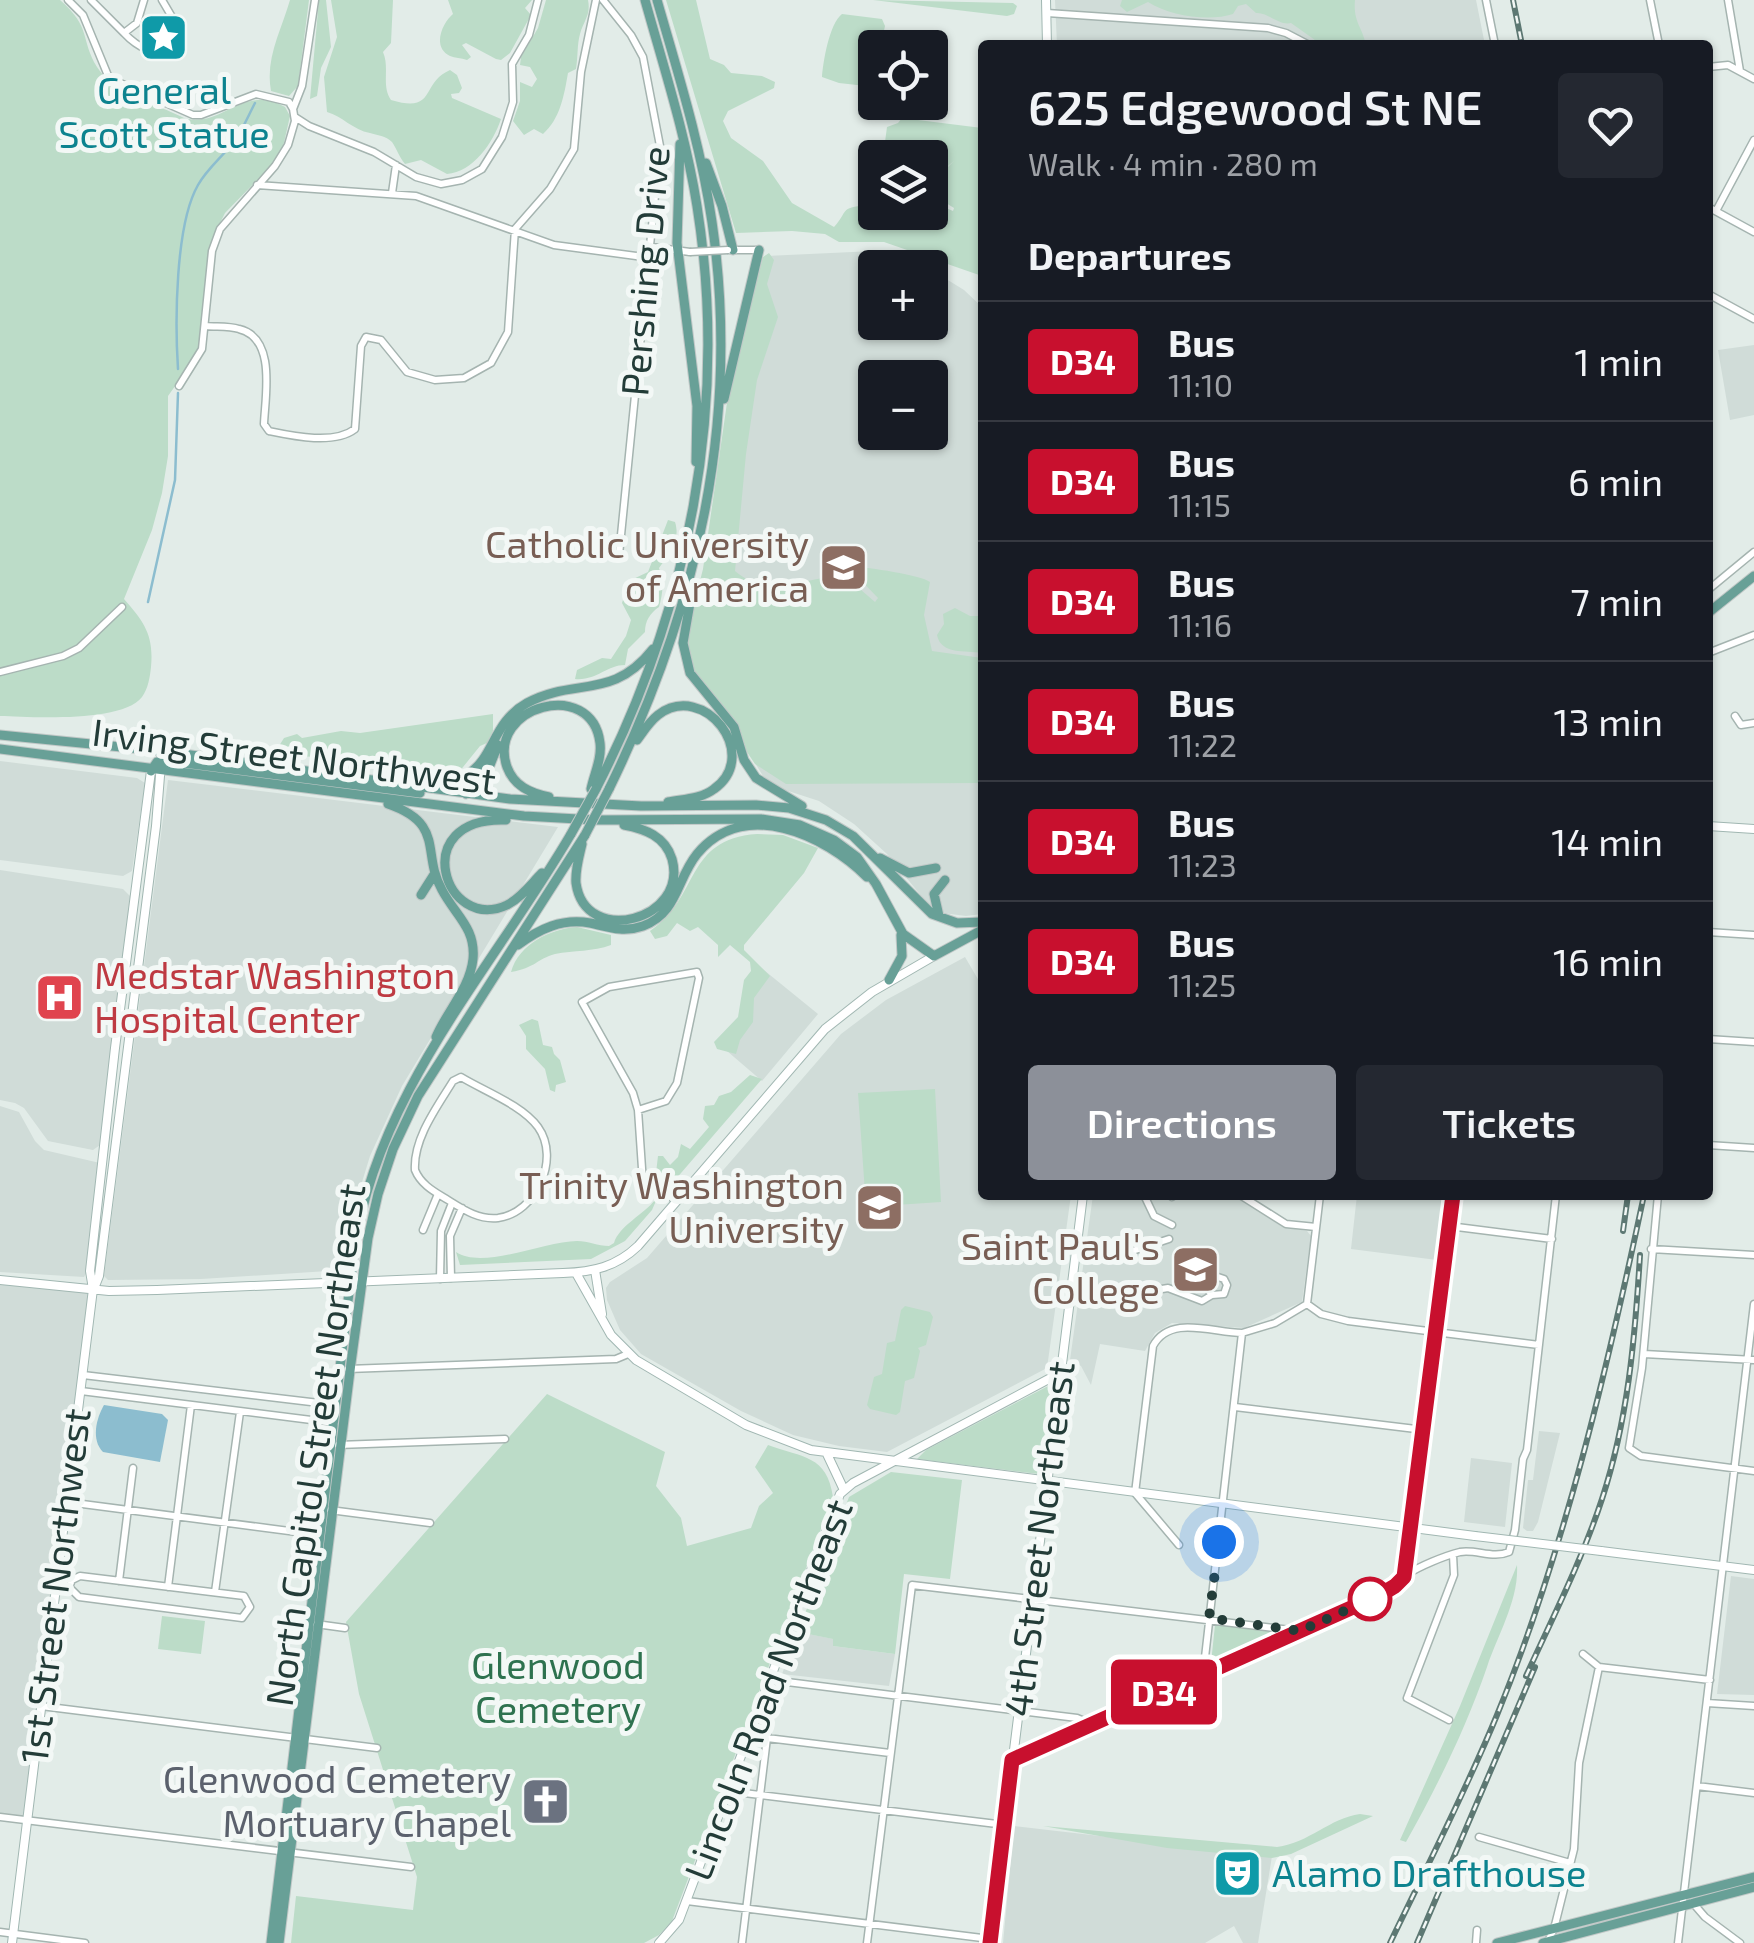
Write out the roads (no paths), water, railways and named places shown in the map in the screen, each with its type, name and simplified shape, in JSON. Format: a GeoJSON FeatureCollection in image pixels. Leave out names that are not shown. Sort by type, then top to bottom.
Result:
{"type":"FeatureCollection","features":[{"type":"Feature","properties":{"kind":"main road"},"geometry":{"type":"LineString","coordinates":[[337,1445],[335,1423],[346,1369],[358,1225],[372,1169],[395,1114],[571,834],[581,805],[626,726],[659,642],[679,576],[697,490],[706,402],[708,314],[702,238],[680,127],[644,0]]}},
{"type":"Feature","properties":{"kind":"main road","name":"North Capitol Street Northeast"},"geometry":{"type":"LineString","coordinates":[[356,1281],[375,1205],[402,1127],[610,789],[669,652],[694,566],[718,426],[718,278],[696,140],[658,0]]}},
{"type":"Feature","properties":{"kind":"main road"},"geometry":{"type":"LineString","coordinates":[[680,127],[678,252],[697,406],[697,490]]}},
{"type":"Feature","properties":{"kind":"main road"},"geometry":{"type":"LineString","coordinates":[[696,140],[722,206],[731,250]]}},
{"type":"Feature","properties":{"kind":"main road"},"geometry":{"type":"LineString","coordinates":[[718,426],[759,250]]}},
{"type":"Feature","properties":{"kind":"main road"},"geometry":{"type":"LineString","coordinates":[[694,566],[684,643],[690,673],[734,726],[744,760],[756,778],[905,872],[918,874],[936,868]]}},
{"type":"Feature","properties":{"kind":"main road"},"geometry":{"type":"LineString","coordinates":[[1713,610],[1754,576]]}},
{"type":"Feature","properties":{"kind":"main road"},"geometry":{"type":"LineString","coordinates":[[338,775],[360,773],[430,782],[455,778],[481,763],[508,719],[532,700],[618,680],[638,666],[659,642]]}},
{"type":"Feature","properties":{"kind":"main road"},"geometry":{"type":"LineString","coordinates":[[593,789],[600,746],[588,718],[570,706],[553,704],[520,718],[505,748],[506,762],[514,779],[532,793],[581,805],[764,805],[826,820]]}},
{"type":"Feature","properties":{"kind":"main road"},"geometry":{"type":"LineString","coordinates":[[626,754],[656,717],[679,706],[701,709],[713,716],[723,726],[730,743],[729,771],[714,790],[695,798],[641,806]]}},
{"type":"Feature","properties":{"kind":"main road"},"geometry":{"type":"LineString","coordinates":[[159,764],[438,795],[462,793],[492,761],[508,719]]}},
{"type":"Feature","properties":{"kind":"main road","name":"Irving Street Northwest"},"geometry":{"type":"LineString","coordinates":[[0,735],[366,797],[596,820]]}},
{"type":"Feature","properties":{"kind":"main road","name":"Irving Street Northwest"},"geometry":{"type":"LineString","coordinates":[[0,750],[338,775],[581,805]]}},
{"type":"Feature","properties":{"kind":"main road"},"geometry":{"type":"LineString","coordinates":[[366,797],[403,810],[421,825],[431,843],[436,873],[446,897],[467,925],[473,945],[466,982],[441,1024],[426,1062]]}},
{"type":"Feature","properties":{"kind":"main road"},"geometry":{"type":"LineString","coordinates":[[558,856],[516,899],[492,908],[476,907],[462,900],[450,886],[444,867],[449,843],[469,824],[486,820],[561,819]]}},
{"type":"Feature","properties":{"kind":"main road"},"geometry":{"type":"LineString","coordinates":[[585,835],[576,879],[579,893],[590,909],[605,918],[626,921],[646,915],[662,903],[674,873],[670,854],[662,842],[642,828],[596,820]]}},
{"type":"Feature","properties":{"kind":"main road"},"geometry":{"type":"LineString","coordinates":[[596,820],[785,821],[816,830],[846,848],[862,864],[901,932],[902,956],[889,980]]}},
{"type":"Feature","properties":{"kind":"main road"},"geometry":{"type":"LineString","coordinates":[[512,950],[536,932],[559,923],[582,922],[626,930],[652,922],[674,902],[698,853],[716,837],[744,827],[777,827],[812,836],[844,856],[880,891]]}},
{"type":"Feature","properties":{"kind":"main road"},"geometry":{"type":"LineString","coordinates":[[866,848],[924,908],[940,918],[962,924],[978,922]]}},
{"type":"Feature","properties":{"kind":"main road"},"geometry":{"type":"LineString","coordinates":[[436,873],[421,895],[446,897]]}},
{"type":"Feature","properties":{"kind":"main road"},"geometry":{"type":"LineString","coordinates":[[940,918],[933,897],[944,880]]}},
{"type":"Feature","properties":{"kind":"main road"},"geometry":{"type":"LineString","coordinates":[[901,932],[934,956],[978,932]]}},
{"type":"Feature","properties":{"kind":"main road","name":"North Capitol Street Northeast"},"geometry":{"type":"LineString","coordinates":[[283,1943],[286,1852],[346,1369]]}},
{"type":"Feature","properties":{"kind":"main road"},"geometry":{"type":"LineString","coordinates":[[314,1624],[320,1536],[328,1510]]}},
{"type":"Feature","properties":{"kind":"main road"},"geometry":{"type":"LineString","coordinates":[[271,1943],[286,1852]]}},
{"type":"Feature","properties":{"kind":"main road"},"geometry":{"type":"LineString","coordinates":[[1546,1943],[1754,1877]]}},
{"type":"Feature","properties":{"kind":"main road"},"geometry":{"type":"LineString","coordinates":[[1497,1943],[1754,1887]]}},
{"type":"Feature","properties":{"kind":"street"},"geometry":{"type":"LineString","coordinates":[[68,0],[83,15],[101,64],[116,84],[193,115],[256,94],[289,102],[294,113],[309,126],[441,184],[462,180],[482,169],[502,137],[513,102],[512,64],[528,35],[538,0]]}},
{"type":"Feature","properties":{"kind":"street"},"geometry":{"type":"LineString","coordinates":[[90,0],[136,44],[164,54],[174,51],[182,34],[162,0]]}},
{"type":"Feature","properties":{"kind":"street"},"geometry":{"type":"LineString","coordinates":[[124,34],[137,23],[144,0]]}},
{"type":"Feature","properties":{"kind":"street"},"geometry":{"type":"LineString","coordinates":[[179,386],[202,349],[212,251],[220,230],[283,156],[302,86],[315,0]]}},
{"type":"Feature","properties":{"kind":"street"},"geometry":{"type":"LineString","coordinates":[[206,326],[240,329],[261,349],[266,365],[264,424],[269,431],[329,438],[347,435],[354,429],[361,346],[366,337],[381,340],[406,372],[435,380],[464,378],[491,364],[508,332],[515,230],[550,189],[574,149],[581,72],[600,0]]}},
{"type":"Feature","properties":{"kind":"street","name":"Pershing Drive"},"geometry":{"type":"LineString","coordinates":[[600,0],[631,34],[649,81],[660,146],[619,555]]}},
{"type":"Feature","properties":{"kind":"street"},"geometry":{"type":"LineString","coordinates":[[1046,0],[1047,40]]}},
{"type":"Feature","properties":{"kind":"street"},"geometry":{"type":"LineString","coordinates":[[1486,0],[1494,40]]}},
{"type":"Feature","properties":{"kind":"street"},"geometry":{"type":"LineString","coordinates":[[1650,0],[1658,40]]}},
{"type":"Feature","properties":{"kind":"street"},"geometry":{"type":"LineString","coordinates":[[1728,0],[1740,71]]}},
{"type":"Feature","properties":{"kind":"street"},"geometry":{"type":"LineString","coordinates":[[1046,13],[1268,28],[1299,40]]}},
{"type":"Feature","properties":{"kind":"street"},"geometry":{"type":"LineString","coordinates":[[1713,66],[1725,65],[1754,79]]}},
{"type":"Feature","properties":{"kind":"street"},"geometry":{"type":"LineString","coordinates":[[1716,211],[1754,140]]}},
{"type":"Feature","properties":{"kind":"street"},"geometry":{"type":"LineString","coordinates":[[392,193],[396,164]]}},
{"type":"Feature","properties":{"kind":"street"},"geometry":{"type":"LineString","coordinates":[[257,186],[416,196],[554,245],[651,258]]}},
{"type":"Feature","properties":{"kind":"street"},"geometry":{"type":"LineString","coordinates":[[1713,210],[1754,232]]}},
{"type":"Feature","properties":{"kind":"street"},"geometry":{"type":"LineString","coordinates":[[652,247],[678,252],[759,250]]}},
{"type":"Feature","properties":{"kind":"street"},"geometry":{"type":"LineString","coordinates":[[1713,297],[1754,319]]}},
{"type":"Feature","properties":{"kind":"street"},"geometry":{"type":"LineString","coordinates":[[1713,586],[1754,552]]}},
{"type":"Feature","properties":{"kind":"street"},"geometry":{"type":"LineString","coordinates":[[0,672],[63,656],[79,648],[122,607]]}},
{"type":"Feature","properties":{"kind":"street"},"geometry":{"type":"LineString","coordinates":[[1713,649],[1754,635]]}},
{"type":"Feature","properties":{"kind":"street"},"geometry":{"type":"LineString","coordinates":[[1735,716],[1741,725],[1754,724]]}},
{"type":"Feature","properties":{"kind":"street","name":"1st Street Northwest"},"geometry":{"type":"LineString","coordinates":[[12,1939],[93,1290],[90,1271],[115,1048],[159,764]]}},
{"type":"Feature","properties":{"kind":"street"},"geometry":{"type":"LineString","coordinates":[[1713,827],[1754,829]]}},
{"type":"Feature","properties":{"kind":"street"},"geometry":{"type":"LineString","coordinates":[[1713,932],[1754,936]]}},
{"type":"Feature","properties":{"kind":"street"},"geometry":{"type":"LineString","coordinates":[[0,1280],[93,1290],[158,1290],[595,1270],[628,1255],[808,1046],[848,1009],[889,980],[934,956]]}},
{"type":"Feature","properties":{"kind":"street"},"geometry":{"type":"LineString","coordinates":[[638,1110],[666,1101],[677,1084],[697,972],[608,988],[582,1002],[633,1092],[638,1110],[643,1183],[657,1186],[676,1201]]}},
{"type":"Feature","properties":{"kind":"street"},"geometry":{"type":"LineString","coordinates":[[1713,1039],[1754,1042]]}},
{"type":"Feature","properties":{"kind":"street"},"geometry":{"type":"LineString","coordinates":[[461,1078],[531,1120],[542,1134],[546,1170],[526,1203],[513,1213],[490,1218],[438,1194],[417,1176],[414,1166],[438,1106],[453,1081],[461,1078]]}},
{"type":"Feature","properties":{"kind":"street"},"geometry":{"type":"LineString","coordinates":[[1713,1145],[1754,1148]]}},
{"type":"Feature","properties":{"kind":"street"},"geometry":{"type":"LineString","coordinates":[[423,1230],[438,1194]]}},
{"type":"Feature","properties":{"kind":"street","name":"4th Street Northeast"},"geometry":{"type":"LineString","coordinates":[[990,1941],[1082,1200]]}},
{"type":"Feature","properties":{"kind":"street"},"geometry":{"type":"LineString","coordinates":[[1148,1200],[1154,1216],[1172,1225]]}},
{"type":"Feature","properties":{"kind":"street"},"geometry":{"type":"LineString","coordinates":[[1248,1200],[1286,1224],[1316,1227]]}},
{"type":"Feature","properties":{"kind":"street"},"geometry":{"type":"LineString","coordinates":[[1307,1304],[1319,1200]]}},
{"type":"Feature","properties":{"kind":"street"},"geometry":{"type":"LineString","coordinates":[[1404,1577],[1452,1200]]}},
{"type":"Feature","properties":{"kind":"street"},"geometry":{"type":"LineString","coordinates":[[1012,1760],[1300,1631],[1454,1555],[1466,1551],[1502,1555],[1512,1546],[1556,1200]]}},
{"type":"Feature","properties":{"kind":"street"},"geometry":{"type":"LineString","coordinates":[[1657,1200],[1644,1354],[1629,1445],[1635,1455],[1754,1470]]}},
{"type":"Feature","properties":{"kind":"street"},"geometry":{"type":"LineString","coordinates":[[440,1279],[440,1239],[452,1202]]}},
{"type":"Feature","properties":{"kind":"street"},"geometry":{"type":"LineString","coordinates":[[451,1278],[450,1240],[462,1208]]}},
{"type":"Feature","properties":{"kind":"street"},"geometry":{"type":"LineString","coordinates":[[1449,1226],[1552,1239]]}},
{"type":"Feature","properties":{"kind":"street"},"geometry":{"type":"LineString","coordinates":[[440,1239],[450,1240]]}},
{"type":"Feature","properties":{"kind":"street"},"geometry":{"type":"LineString","coordinates":[[1108,1259],[1169,1239]]}},
{"type":"Feature","properties":{"kind":"street"},"geometry":{"type":"LineString","coordinates":[[1652,1249],[1754,1254]]}},
{"type":"Feature","properties":{"kind":"street"},"geometry":{"type":"LineString","coordinates":[[595,1270],[603,1319]]}},
{"type":"Feature","properties":{"kind":"street"},"geometry":{"type":"LineString","coordinates":[[576,1273],[628,1354],[746,1425],[827,1454],[1754,1570]]}},
{"type":"Feature","properties":{"kind":"street"},"geometry":{"type":"LineString","coordinates":[[1072,1290],[1108,1298],[1168,1288],[1202,1301],[1212,1295]]}},
{"type":"Feature","properties":{"kind":"street"},"geometry":{"type":"LineString","coordinates":[[1307,1304],[1321,1314],[1348,1320],[1540,1345]]}},
{"type":"Feature","properties":{"kind":"street"},"geometry":{"type":"LineString","coordinates":[[1180,1545],[1135,1493],[1152,1350],[1159,1336],[1173,1328],[1242,1333],[1276,1323],[1307,1304]]}},
{"type":"Feature","properties":{"kind":"street"},"geometry":{"type":"LineString","coordinates":[[1678,1943],[1687,1901],[1723,1566],[1751,1360],[1754,1304]]}},
{"type":"Feature","properties":{"kind":"street"},"geometry":{"type":"LineString","coordinates":[[1204,1675],[1242,1333]]}},
{"type":"Feature","properties":{"kind":"street"},"geometry":{"type":"LineString","coordinates":[[346,1369],[616,1358],[628,1354]]}},
{"type":"Feature","properties":{"kind":"street"},"geometry":{"type":"LineString","coordinates":[[1644,1354],[1751,1360]]}},
{"type":"Feature","properties":{"kind":"street","name":"Lincoln Road Northeast"},"geometry":{"type":"LineString","coordinates":[[659,1943],[674,1928],[687,1901],[844,1490],[1060,1373]]}},
{"type":"Feature","properties":{"kind":"street"},"geometry":{"type":"LineString","coordinates":[[83,1375],[337,1406]]}},
{"type":"Feature","properties":{"kind":"street"},"geometry":{"type":"LineString","coordinates":[[80,1391],[335,1423]]}},
{"type":"Feature","properties":{"kind":"street"},"geometry":{"type":"LineString","coordinates":[[168,1587],[191,1406]]}},
{"type":"Feature","properties":{"kind":"street"},"geometry":{"type":"LineString","coordinates":[[1235,1407],[1424,1430]]}},
{"type":"Feature","properties":{"kind":"street"},"geometry":{"type":"LineString","coordinates":[[215,1592],[240,1412]]}},
{"type":"Feature","properties":{"kind":"street"},"geometry":{"type":"LineString","coordinates":[[337,1445],[505,1439]]}},
{"type":"Feature","properties":{"kind":"street"},"geometry":{"type":"LineString","coordinates":[[827,1454],[844,1490]]}},
{"type":"Feature","properties":{"kind":"street"},"geometry":{"type":"LineString","coordinates":[[119,1581],[133,1468]]}},
{"type":"Feature","properties":{"kind":"street"},"geometry":{"type":"LineString","coordinates":[[67,1502],[320,1536]]}},
{"type":"Feature","properties":{"kind":"street"},"geometry":{"type":"LineString","coordinates":[[328,1510],[430,1523]]}},
{"type":"Feature","properties":{"kind":"street"},"geometry":{"type":"LineString","coordinates":[[1449,1720],[1411,1702],[1407,1696],[1452,1580],[1454,1555]]}},
{"type":"Feature","properties":{"kind":"street"},"geometry":{"type":"LineString","coordinates":[[56,1585],[69,1587],[79,1598],[242,1618],[250,1610],[244,1596],[215,1592],[80,1576],[69,1587]]}},
{"type":"Feature","properties":{"kind":"street"},"geometry":{"type":"LineString","coordinates":[[867,1943],[910,1588],[914,1584],[1300,1631]]}},
{"type":"Feature","properties":{"kind":"street"},"geometry":{"type":"LineString","coordinates":[[314,1624],[345,1628]]}},
{"type":"Feature","properties":{"kind":"street"},"geometry":{"type":"LineString","coordinates":[[1583,1654],[1599,1668],[1710,1680]]}},
{"type":"Feature","properties":{"kind":"street"},"geometry":{"type":"LineString","coordinates":[[1546,1943],[1554,1929],[1575,1840],[1578,1768],[1599,1668]]}},
{"type":"Feature","properties":{"kind":"street"},"geometry":{"type":"LineString","coordinates":[[742,1943],[768,1738],[771,1680],[1078,1718],[1092,1725]]}},
{"type":"Feature","properties":{"kind":"street"},"geometry":{"type":"LineString","coordinates":[[1707,1704],[1754,1706]]}},
{"type":"Feature","properties":{"kind":"street"},"geometry":{"type":"LineString","coordinates":[[41,1706],[377,1748]]}},
{"type":"Feature","properties":{"kind":"street"},"geometry":{"type":"LineString","coordinates":[[768,1738],[890,1753]]}},
{"type":"Feature","properties":{"kind":"street"},"geometry":{"type":"LineString","coordinates":[[1697,1786],[1754,1793]]}},
{"type":"Feature","properties":{"kind":"street"},"geometry":{"type":"LineString","coordinates":[[728,1790],[1004,1825]]}},
{"type":"Feature","properties":{"kind":"street"},"geometry":{"type":"LineString","coordinates":[[0,1817],[411,1867]]}},
{"type":"Feature","properties":{"kind":"street"},"geometry":{"type":"LineString","coordinates":[[1480,1837],[1570,1863]]}},
{"type":"Feature","properties":{"kind":"street"},"geometry":{"type":"LineString","coordinates":[[687,1901],[990,1941]]}},
{"type":"Feature","properties":{"kind":"street"},"geometry":{"type":"LineString","coordinates":[[1687,1901],[1740,1943]]}},
{"type":"Feature","properties":{"kind":"street"},"geometry":{"type":"LineString","coordinates":[[1554,1929],[1562,1941]]}},
{"type":"Feature","properties":{"kind":"street"},"geometry":{"type":"LineString","coordinates":[[1476,1943],[1477,1930]]}},
{"type":"Feature","properties":{"kind":"street"},"geometry":{"type":"LineString","coordinates":[[0,1932],[12,1939],[85,1943]]}},
{"type":"Feature","properties":{"kind":"water"},"geometry":{"type":"Polygon","coordinates":[[[104,1405],[162,1414],[168,1420],[160,1462],[103,1452],[96,1429],[104,1405]]]}},
{"type":"Feature","properties":{"kind":"waterway"},"geometry":{"type":"LineString","coordinates":[[178,369],[178,275],[190,203],[202,179],[239,134],[255,103]]}},
{"type":"Feature","properties":{"kind":"waterway"},"geometry":{"type":"LineString","coordinates":[[148,602],[175,480],[178,393]]}},
{"type":"Feature","properties":{"kind":"railway"},"geometry":{"type":"LineString","coordinates":[[1513,0],[1521,40]]}},
{"type":"Feature","properties":{"kind":"railway"},"geometry":{"type":"LineString","coordinates":[[1623,1231],[1627,1200]]}},
{"type":"Feature","properties":{"kind":"railway"},"geometry":{"type":"LineString","coordinates":[[1390,1943],[1485,1744],[1543,1588],[1599,1393],[1643,1200]]}},
{"type":"Feature","properties":{"kind":"railway"},"geometry":{"type":"LineString","coordinates":[[1526,1676],[1567,1588],[1611,1469],[1629,1378],[1640,1255]]}},
{"type":"Feature","properties":{"kind":"railway"},"geometry":{"type":"LineString","coordinates":[[1417,1943],[1535,1667]]}},
{"type":"Feature","properties":{"kind":"place","name":"General Scott Statue"},"geometry":{"type":"Point","coordinates":[164,37]}},
{"type":"Feature","properties":{"kind":"place","name":"Catholic University of America"},"geometry":{"type":"Point","coordinates":[844,567]}},
{"type":"Feature","properties":{"kind":"place","name":"Medstar Washington Hospital Center"},"geometry":{"type":"Point","coordinates":[59,998]}},
{"type":"Feature","properties":{"kind":"place","name":"Trinity Washington University"},"geometry":{"type":"Point","coordinates":[879,1208]}},
{"type":"Feature","properties":{"kind":"place","name":"Saint Paul's College"},"geometry":{"type":"Point","coordinates":[1195,1269]}},
{"type":"Feature","properties":{"kind":"place","name":"Glenwood Cemetery Mortuary Chapel"},"geometry":{"type":"Point","coordinates":[546,1802]}},
{"type":"Feature","properties":{"kind":"place","name":"Alamo Drafthouse"},"geometry":{"type":"Point","coordinates":[1237,1874]}},
{"type":"Feature","properties":{"kind":"park label","name":"Glenwood Cemetery"},"geometry":{"type":"Point","coordinates":[558,1688]}}]}
